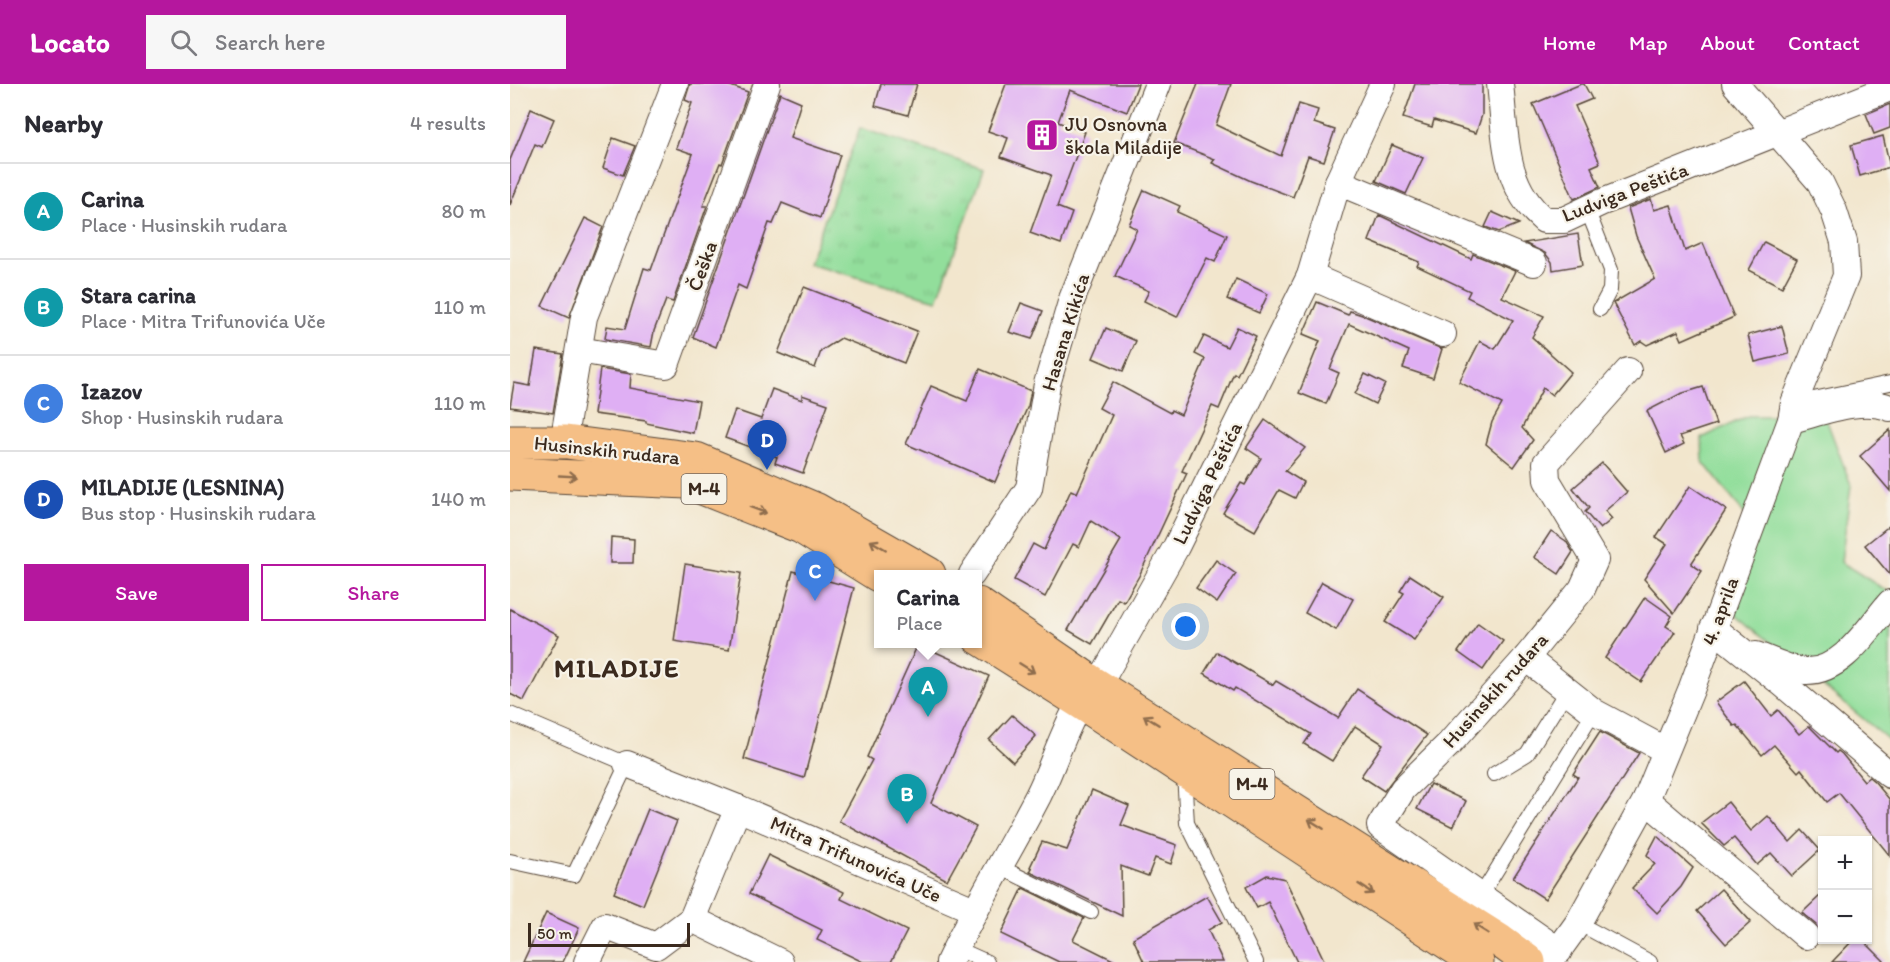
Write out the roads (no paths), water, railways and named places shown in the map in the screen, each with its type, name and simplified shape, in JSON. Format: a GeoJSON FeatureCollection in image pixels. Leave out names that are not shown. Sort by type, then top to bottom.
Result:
{"type":"FeatureCollection","features":[{"type":"Feature","properties":{"kind":"main road","name":"Husinskih rudara"},"geometry":{"type":"LineString","coordinates":[[510,442],[566,442],[696,459],[818,510],[922,570]]}},
{"type":"Feature","properties":{"kind":"main road","name":"Husinskih rudara"},"geometry":{"type":"LineString","coordinates":[[510,474],[687,482],[801,527],[874,572]]}},
{"type":"Feature","properties":{"kind":"main road","name":"M-4"},"geometry":{"type":"LineString","coordinates":[[982,607],[1184,769],[1477,962]]}},
{"type":"Feature","properties":{"kind":"main road","name":"M-4"},"geometry":{"type":"LineString","coordinates":[[982,639],[1087,693],[1529,962]]}},
{"type":"Feature","properties":{"kind":"street"},"geometry":{"type":"LineString","coordinates":[[566,442],[566,425],[584,317],[675,84]]}},
{"type":"Feature","properties":{"kind":"street","name":"Češka"},"geometry":{"type":"LineString","coordinates":[[579,350],[666,365],[767,84]]}},
{"type":"Feature","properties":{"kind":"street","name":"Hasana Kikića"},"geometry":{"type":"LineString","coordinates":[[975,570],[1029,488],[1047,384],[1072,299],[1158,84]]}},
{"type":"Feature","properties":{"kind":"street","name":"Ludviga Peštića"},"geometry":{"type":"LineString","coordinates":[[1087,693],[1105,673],[1176,547],[1310,276],[1338,182],[1383,84]]}},
{"type":"Feature","properties":{"kind":"street","name":"Ludviga Peštića"},"geometry":{"type":"LineString","coordinates":[[1500,84],[1510,171],[1529,207],[1544,220],[1563,220],[1775,132],[1890,88]]}},
{"type":"Feature","properties":{"kind":"street","name":"4. aprila"},"geometry":{"type":"LineString","coordinates":[[1555,956],[1578,923],[1646,801],[1691,690],[1792,411],[1846,276],[1844,242],[1834,211],[1820,182],[1735,84]]}},
{"type":"Feature","properties":{"kind":"street"},"geometry":{"type":"LineString","coordinates":[[1338,182],[1534,263]]}},
{"type":"Feature","properties":{"kind":"street"},"geometry":{"type":"LineString","coordinates":[[1310,276],[1443,334]]}},
{"type":"Feature","properties":{"kind":"street","name":"Husinskih rudara"},"geometry":{"type":"LineString","coordinates":[[1555,956],[1480,897],[1380,826],[1403,789],[1450,742],[1526,658],[1582,589],[1595,560],[1547,480],[1546,463],[1628,371]]}},
{"type":"Feature","properties":{"kind":"street"},"geometry":{"type":"LineString","coordinates":[[1792,411],[1851,405],[1882,405],[1890,408]]}},
{"type":"Feature","properties":{"kind":"street"},"geometry":{"type":"LineString","coordinates":[[1739,650],[1805,671],[1827,667],[1846,654],[1890,603]]}},
{"type":"Feature","properties":{"kind":"street"},"geometry":{"type":"LineString","coordinates":[[1713,628],[1890,775]]}},
{"type":"Feature","properties":{"kind":"street"},"geometry":{"type":"LineString","coordinates":[[1526,658],[1594,712],[1665,750]]}},
{"type":"Feature","properties":{"kind":"street"},"geometry":{"type":"LineString","coordinates":[[953,955],[974,910],[1039,794],[1087,693]]}},
{"type":"Feature","properties":{"kind":"street","name":"Mitra Trifunovića Uče"},"geometry":{"type":"LineString","coordinates":[[627,764],[738,808],[974,910]]}},
{"type":"Feature","properties":{"kind":"street"},"geometry":{"type":"LineString","coordinates":[[1646,801],[1806,936]]}},
{"type":"Feature","properties":{"kind":"street"},"geometry":{"type":"LineString","coordinates":[[587,962],[605,926],[656,946],[692,919],[738,808]]}},
{"type":"Feature","properties":{"kind":"street"},"geometry":{"type":"LineString","coordinates":[[692,919],[780,962]]}},
{"type":"Feature","properties":{"kind":"lane"},"geometry":{"type":"LineString","coordinates":[[1587,209],[1611,270],[1610,290],[1600,309]]}},
{"type":"Feature","properties":{"kind":"lane"},"geometry":{"type":"LineString","coordinates":[[1792,411],[1890,383]]}},
{"type":"Feature","properties":{"kind":"lane"},"geometry":{"type":"LineString","coordinates":[[1494,774],[1527,754],[1567,690]]}},
{"type":"Feature","properties":{"kind":"lane"},"geometry":{"type":"LineString","coordinates":[[1480,897],[1594,712]]}},
{"type":"Feature","properties":{"kind":"lane"},"geometry":{"type":"LineString","coordinates":[[510,714],[627,764],[574,875],[510,861]]}},
{"type":"Feature","properties":{"kind":"lane"},"geometry":{"type":"LineString","coordinates":[[1184,769],[1187,823],[1256,962]]}},
{"type":"Feature","properties":{"kind":"lane"},"geometry":{"type":"LineString","coordinates":[[1000,867],[1091,912]]}},
{"type":"Feature","properties":{"kind":"lane"},"geometry":{"type":"LineString","coordinates":[[1578,923],[1650,962]]}},
{"type":"Feature","properties":{"kind":"lane"},"geometry":{"type":"LineString","coordinates":[[953,955],[987,962]]}},
{"type":"Feature","properties":{"kind":"place","name":"JU Osnovna škola Miladije"},"geometry":{"type":"Point","coordinates":[1042,135]}},
{"type":"Feature","properties":{"kind":"place","name":"MILADIJE (LESNINA)"},"geometry":{"type":"Point","coordinates":[767,470]}},
{"type":"Feature","properties":{"kind":"place","name":"Izazov"},"geometry":{"type":"Point","coordinates":[815,601]}},
{"type":"Feature","properties":{"kind":"place","name":"Carina"},"geometry":{"type":"Point","coordinates":[928,717]}},
{"type":"Feature","properties":{"kind":"place","name":"Stara carina"},"geometry":{"type":"Point","coordinates":[907,824]}},
{"type":"Feature","properties":{"kind":"district","name":"MILADIJE"},"geometry":{"type":"Point","coordinates":[617,668]}}]}
